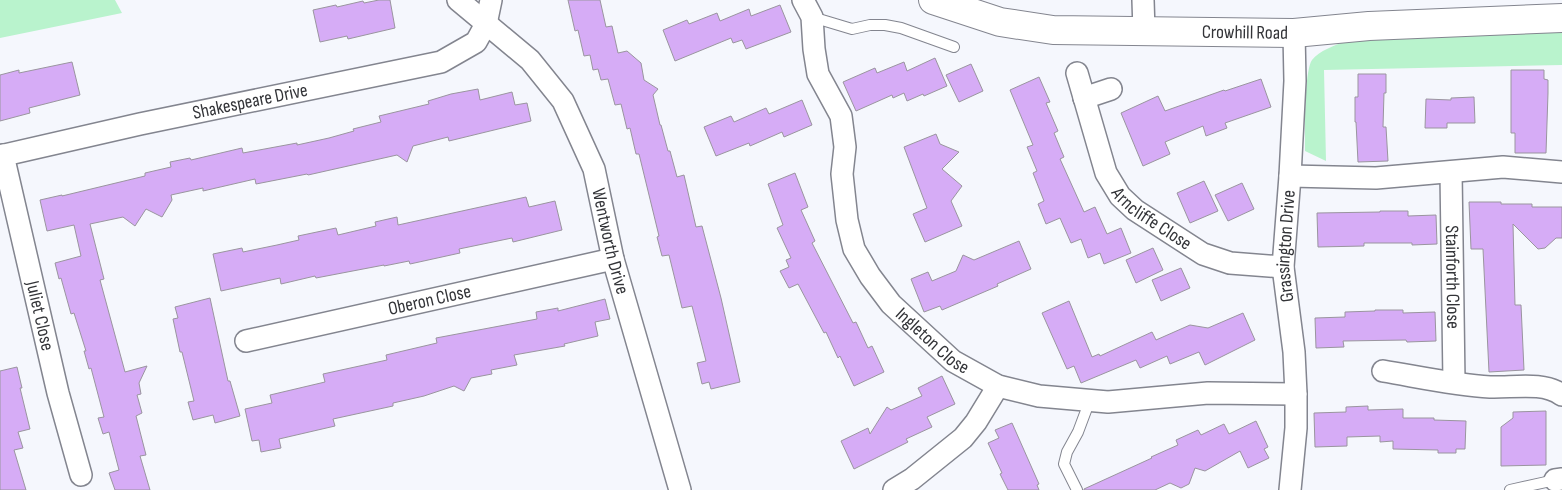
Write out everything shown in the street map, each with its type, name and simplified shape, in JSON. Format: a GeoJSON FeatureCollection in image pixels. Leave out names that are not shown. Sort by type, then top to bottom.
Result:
{"type":"FeatureCollection","features":[{"type":"Feature","properties":{"kind":"street","name":"Wentworth Drive"},"geometry":{"type":"LineString","coordinates":[[458,0],[530,60],[563,102],[594,169],[613,260],[680,490]]}},
{"type":"Feature","properties":{"kind":"street"},"geometry":{"type":"LineString","coordinates":[[486,24],[491,0]]}},
{"type":"Feature","properties":{"kind":"street","name":"Crowhill Road"},"geometry":{"type":"LineString","coordinates":[[932,0],[1000,22],[1053,30],[1294,33],[1369,26],[1562,18]]}},
{"type":"Feature","properties":{"kind":"street"},"geometry":{"type":"LineString","coordinates":[[1143,0],[1144,31]]}},
{"type":"Feature","properties":{"kind":"street","name":"Ingleton Close"},"geometry":{"type":"LineString","coordinates":[[807,8],[818,74],[841,116],[845,147],[842,174],[847,220],[854,249],[870,276],[891,304],[953,361],[998,386],[1039,396],[1108,402],[1208,393],[1296,394]]}},
{"type":"Feature","properties":{"kind":"street","name":"Shakespeare Drive"},"geometry":{"type":"LineString","coordinates":[[2,155],[140,124],[441,62],[476,42],[486,24]]}},
{"type":"Feature","properties":{"kind":"street","name":"Grassington Drive"},"geometry":{"type":"LineString","coordinates":[[1290,490],[1296,428],[1296,394],[1294,352],[1283,266],[1290,176],[1294,33]]}},
{"type":"Feature","properties":{"kind":"street","name":"Arncliffe Close"},"geometry":{"type":"LineString","coordinates":[[1076,73],[1106,173],[1120,196],[1135,210],[1202,254],[1230,262],[1283,266]]}},
{"type":"Feature","properties":{"kind":"street"},"geometry":{"type":"LineString","coordinates":[[1084,98],[1111,88]]}},
{"type":"Feature","properties":{"kind":"street","name":"Juliet Close"},"geometry":{"type":"LineString","coordinates":[[2,155],[58,393],[81,475]]}},
{"type":"Feature","properties":{"kind":"street"},"geometry":{"type":"LineString","coordinates":[[1290,176],[1376,178],[1503,167],[1562,172]]}},
{"type":"Feature","properties":{"kind":"street","name":"Stainforth Close"},"geometry":{"type":"LineString","coordinates":[[1451,172],[1454,382]]}},
{"type":"Feature","properties":{"kind":"street","name":"Oberon Close"},"geometry":{"type":"LineString","coordinates":[[246,341],[613,260]]}},
{"type":"Feature","properties":{"kind":"street"},"geometry":{"type":"LineString","coordinates":[[1384,371],[1490,387],[1531,386],[1561,394]]}},
{"type":"Feature","properties":{"kind":"street"},"geometry":{"type":"LineString","coordinates":[[894,490],[916,484],[962,438],[976,422],[998,386]]}},
{"type":"Feature","properties":{"kind":"lane"},"geometry":{"type":"LineString","coordinates":[[807,8],[852,29],[870,25],[885,25],[900,28],[954,47]]}},
{"type":"Feature","properties":{"kind":"lane"},"geometry":{"type":"LineString","coordinates":[[1076,490],[1064,464],[1067,452],[1078,432],[1090,400]]}},
{"type":"Feature","properties":{"kind":"lane"},"geometry":{"type":"LineString","coordinates":[[1510,490],[1559,479]]}},
{"type":"Feature","properties":{"kind":"green space"},"geometry":{"type":"Polygon","coordinates":[[[0,0],[115,0],[122,13],[0,38],[0,0]]]}},
{"type":"Feature","properties":{"kind":"green space"},"geometry":{"type":"Polygon","coordinates":[[[1562,32],[1562,65],[1324,70],[1326,161],[1305,151],[1309,66],[1315,57],[1332,46],[1346,41],[1562,32]]]}},
{"type":"Feature","properties":{"kind":"building"},"geometry":{"type":"Polygon","coordinates":[[[390,0],[395,28],[348,39],[347,36],[320,42],[313,10],[390,0]]]}},
{"type":"Feature","properties":{"kind":"building"},"geometry":{"type":"Polygon","coordinates":[[[568,0],[600,0],[606,27],[612,26],[618,53],[627,51],[641,63],[644,80],[658,89],[653,95],[660,125],[677,177],[684,175],[696,227],[702,226],[740,382],[711,389],[709,382],[702,384],[697,363],[706,361],[692,306],[682,308],[669,255],[662,256],[639,154],[636,154],[630,128],[627,129],[621,104],[615,105],[608,79],[601,80],[598,69],[593,70],[590,55],[584,56],[578,30],[575,31],[568,0]]]}},
{"type":"Feature","properties":{"kind":"building"},"geometry":{"type":"Polygon","coordinates":[[[780,5],[791,32],[746,49],[742,40],[733,43],[731,38],[675,61],[663,30],[687,20],[689,24],[717,13],[720,21],[749,9],[751,16],[780,5]]]}},
{"type":"Feature","properties":{"kind":"building"},"geometry":{"type":"Polygon","coordinates":[[[935,58],[947,86],[907,101],[904,93],[893,98],[892,95],[856,111],[843,82],[875,68],[877,73],[904,62],[907,71],[935,58]]]}},
{"type":"Feature","properties":{"kind":"building"},"geometry":{"type":"Polygon","coordinates":[[[72,62],[80,95],[29,108],[30,113],[0,121],[0,75],[19,70],[19,73],[72,62]]]}},
{"type":"Feature","properties":{"kind":"building"},"geometry":{"type":"Polygon","coordinates":[[[971,64],[983,91],[959,102],[946,75],[971,64]]]}},
{"type":"Feature","properties":{"kind":"building"},"geometry":{"type":"Polygon","coordinates":[[[1511,70],[1544,70],[1544,79],[1548,80],[1546,153],[1515,153],[1515,133],[1511,133],[1511,70]]]}},
{"type":"Feature","properties":{"kind":"building"},"geometry":{"type":"Polygon","coordinates":[[[1358,74],[1386,74],[1383,127],[1386,127],[1388,161],[1358,162],[1355,97],[1358,97],[1358,74]]]}},
{"type":"Feature","properties":{"kind":"building"},"geometry":{"type":"Polygon","coordinates":[[[1039,77],[1050,102],[1046,103],[1058,131],[1054,133],[1064,157],[1060,159],[1084,212],[1095,207],[1107,234],[1121,228],[1131,253],[1104,264],[1100,253],[1088,258],[1081,239],[1071,243],[1060,218],[1046,224],[1038,204],[1044,201],[1033,173],[1037,171],[1027,147],[1033,145],[1010,90],[1039,77]]]}},
{"type":"Feature","properties":{"kind":"building"},"geometry":{"type":"Polygon","coordinates":[[[1261,79],[1271,107],[1225,123],[1227,128],[1206,136],[1203,126],[1165,142],[1170,154],[1143,166],[1121,113],[1158,96],[1165,111],[1261,79]]]}},
{"type":"Feature","properties":{"kind":"building"},"geometry":{"type":"Polygon","coordinates":[[[478,89],[480,100],[512,92],[515,105],[527,103],[531,121],[449,141],[448,137],[413,146],[407,162],[397,155],[308,175],[256,184],[255,179],[203,191],[203,188],[171,195],[172,200],[162,217],[146,209],[135,226],[123,217],[90,224],[104,279],[100,280],[125,372],[147,366],[139,383],[141,394],[137,395],[142,413],[136,416],[146,455],[140,456],[150,490],[115,490],[109,473],[119,470],[109,432],[103,434],[98,418],[104,417],[91,368],[89,369],[84,351],[86,351],[74,313],[71,314],[55,263],[81,256],[74,225],[47,231],[40,200],[145,176],[145,173],[171,167],[170,162],[190,158],[191,160],[242,148],[243,153],[329,138],[354,131],[353,129],[381,122],[379,116],[429,104],[428,101],[451,94],[478,89]]]}},
{"type":"Feature","properties":{"kind":"building"},"geometry":{"type":"Polygon","coordinates":[[[1474,97],[1475,123],[1447,123],[1447,128],[1425,128],[1426,99],[1451,100],[1451,98],[1474,97]]]}},
{"type":"Feature","properties":{"kind":"building"},"geometry":{"type":"Polygon","coordinates":[[[802,100],[812,125],[784,137],[782,132],[750,146],[749,143],[716,156],[704,127],[731,116],[734,122],[766,108],[769,114],[802,100]]]}},
{"type":"Feature","properties":{"kind":"building"},"geometry":{"type":"Polygon","coordinates":[[[936,134],[940,144],[959,152],[942,169],[962,186],[951,201],[962,226],[925,242],[913,214],[927,208],[904,147],[936,134]]]}},
{"type":"Feature","properties":{"kind":"building"},"geometry":{"type":"Polygon","coordinates":[[[795,173],[808,207],[801,210],[815,241],[812,243],[853,323],[856,322],[868,348],[872,346],[884,372],[854,386],[840,356],[838,358],[826,332],[824,333],[798,284],[789,288],[780,271],[789,267],[786,260],[791,258],[777,228],[783,225],[768,184],[795,173]]]}},
{"type":"Feature","properties":{"kind":"building"},"geometry":{"type":"Polygon","coordinates":[[[1204,181],[1218,211],[1190,223],[1177,193],[1204,181]]]}},
{"type":"Feature","properties":{"kind":"building"},"geometry":{"type":"Polygon","coordinates":[[[1242,183],[1254,209],[1228,221],[1215,195],[1242,183]]]}},
{"type":"Feature","properties":{"kind":"building"},"geometry":{"type":"Polygon","coordinates":[[[526,197],[529,207],[555,201],[562,230],[513,242],[512,238],[459,249],[460,253],[410,264],[409,261],[316,278],[315,276],[281,284],[280,278],[221,291],[213,254],[242,248],[243,252],[277,245],[299,240],[298,236],[336,228],[338,235],[376,226],[375,222],[397,217],[398,225],[526,197]]]}},
{"type":"Feature","properties":{"kind":"building"},"geometry":{"type":"Polygon","coordinates":[[[1469,202],[1501,202],[1501,204],[1532,204],[1532,207],[1562,207],[1562,238],[1556,238],[1545,248],[1538,249],[1513,224],[1515,305],[1521,305],[1524,370],[1489,372],[1483,249],[1471,249],[1469,202]]]}},
{"type":"Feature","properties":{"kind":"building"},"geometry":{"type":"Polygon","coordinates":[[[1408,211],[1408,216],[1436,215],[1437,244],[1364,243],[1364,246],[1318,247],[1317,213],[1408,211]]]}},
{"type":"Feature","properties":{"kind":"building"},"geometry":{"type":"Polygon","coordinates":[[[1019,241],[1031,269],[997,284],[998,286],[942,310],[940,306],[924,312],[911,279],[928,272],[932,281],[956,271],[963,255],[974,260],[1019,241]]]}},
{"type":"Feature","properties":{"kind":"building"},"geometry":{"type":"Polygon","coordinates":[[[1153,248],[1163,270],[1136,283],[1126,260],[1153,248]]]}},
{"type":"Feature","properties":{"kind":"building"},"geometry":{"type":"Polygon","coordinates":[[[1181,268],[1190,288],[1161,301],[1152,280],[1181,268]]]}},
{"type":"Feature","properties":{"kind":"building"},"geometry":{"type":"Polygon","coordinates":[[[210,298],[228,381],[230,381],[240,416],[215,423],[213,415],[193,420],[188,402],[194,401],[173,319],[178,318],[175,307],[210,298]]]}},
{"type":"Feature","properties":{"kind":"building"},"geometry":{"type":"Polygon","coordinates":[[[605,299],[610,319],[595,322],[598,336],[564,344],[565,346],[514,355],[517,365],[491,370],[492,374],[471,378],[464,391],[454,386],[424,396],[393,403],[393,406],[333,419],[335,426],[279,439],[281,448],[261,452],[259,440],[252,441],[245,409],[272,403],[270,395],[325,382],[323,374],[387,360],[386,355],[437,343],[436,338],[537,319],[536,312],[558,308],[558,311],[605,299]]]}},
{"type":"Feature","properties":{"kind":"building"},"geometry":{"type":"Polygon","coordinates":[[[1069,301],[1092,357],[1099,354],[1100,356],[1152,332],[1156,340],[1190,325],[1208,328],[1243,313],[1255,340],[1205,365],[1199,352],[1170,364],[1167,356],[1140,368],[1136,360],[1081,383],[1074,366],[1067,369],[1042,313],[1069,301]]]}},
{"type":"Feature","properties":{"kind":"building"},"geometry":{"type":"Polygon","coordinates":[[[1403,310],[1403,313],[1435,312],[1436,341],[1343,341],[1344,347],[1316,348],[1315,318],[1345,317],[1345,312],[1403,310]]]}},
{"type":"Feature","properties":{"kind":"building"},"geometry":{"type":"Polygon","coordinates":[[[17,367],[30,429],[18,432],[23,448],[14,450],[26,490],[0,490],[0,371],[17,367]]]}},
{"type":"Feature","properties":{"kind":"building"},"geometry":{"type":"Polygon","coordinates":[[[942,376],[955,404],[927,417],[932,427],[906,439],[908,442],[854,469],[841,441],[868,428],[870,434],[887,407],[891,410],[922,396],[918,388],[942,376]]]}},
{"type":"Feature","properties":{"kind":"building"},"geometry":{"type":"Polygon","coordinates":[[[1368,406],[1368,410],[1403,409],[1403,418],[1466,421],[1465,449],[1456,449],[1456,453],[1438,453],[1438,450],[1393,449],[1393,441],[1380,442],[1380,436],[1347,437],[1347,446],[1315,447],[1314,413],[1346,412],[1346,407],[1368,406]]]}},
{"type":"Feature","properties":{"kind":"building"},"geometry":{"type":"Polygon","coordinates":[[[1546,411],[1546,465],[1501,466],[1501,427],[1513,418],[1513,412],[1546,411]]]}},
{"type":"Feature","properties":{"kind":"building"},"geometry":{"type":"Polygon","coordinates":[[[1256,421],[1268,447],[1264,449],[1269,458],[1248,468],[1240,451],[1205,471],[1195,468],[1189,484],[1181,488],[1170,483],[1155,490],[1084,490],[1178,445],[1176,440],[1198,430],[1201,435],[1224,424],[1229,434],[1256,421]]]}},
{"type":"Feature","properties":{"kind":"building"},"geometry":{"type":"Polygon","coordinates":[[[1012,423],[1039,484],[1037,485],[1039,490],[1008,490],[1000,474],[1002,473],[988,443],[999,438],[995,430],[1012,423]]]}}]}
